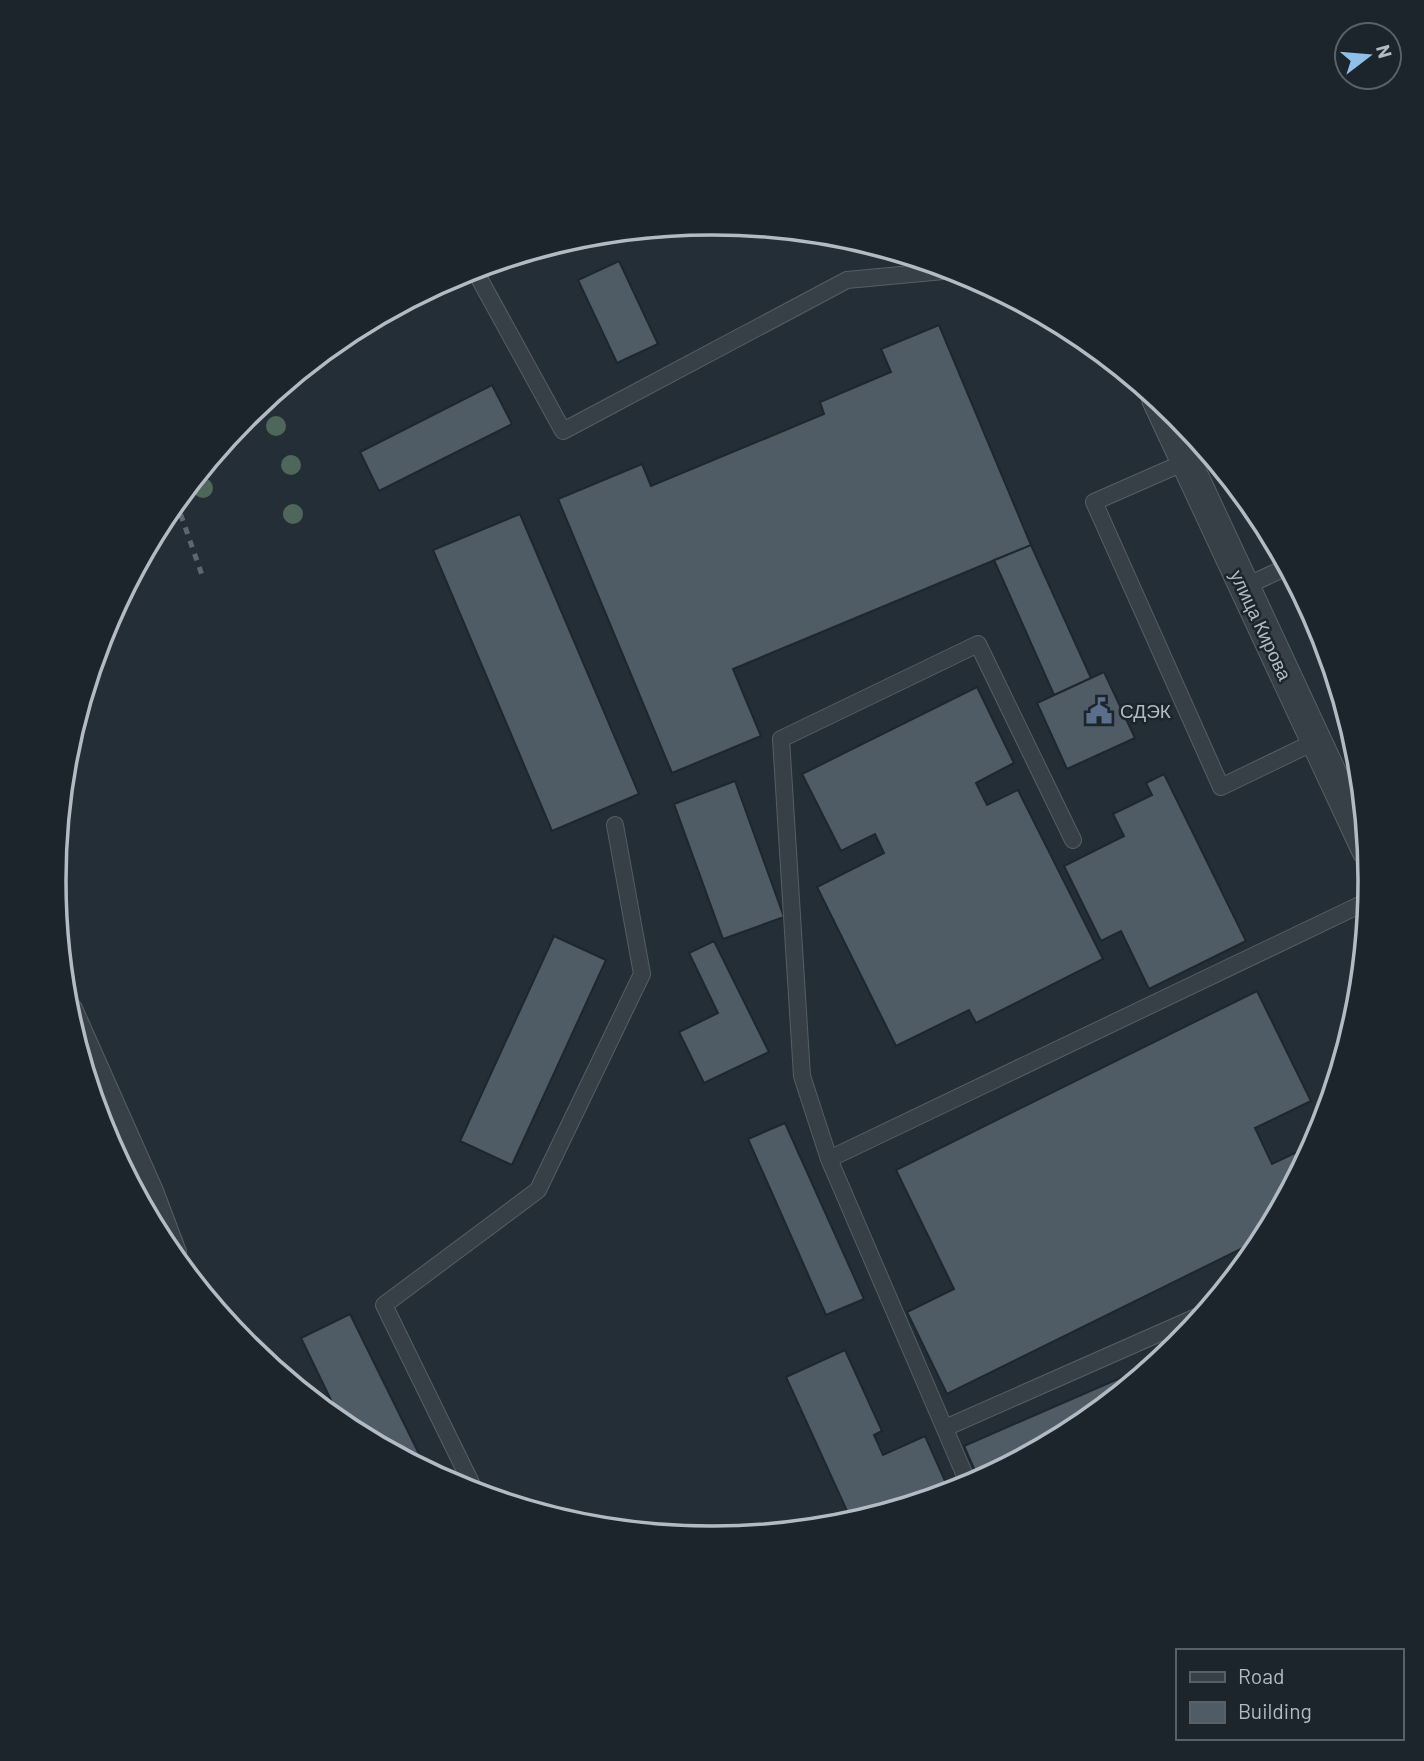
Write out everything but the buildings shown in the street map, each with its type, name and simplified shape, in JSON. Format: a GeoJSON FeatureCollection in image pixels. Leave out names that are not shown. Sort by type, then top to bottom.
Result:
{"type":"FeatureCollection","features":[{"type":"Feature","properties":{"kind":"street","name":"улица Кирова"},"geometry":{"type":"LineString","coordinates":[[1168,424],[1355,824]]}},
{"type":"Feature","properties":{"kind":"street"},"geometry":{"type":"LineString","coordinates":[[99,1081],[150,1198]]}},
{"type":"Feature","properties":{"kind":"lane"},"geometry":{"type":"LineString","coordinates":[[479,279],[563,431],[847,279],[928,272]]}},
{"type":"Feature","properties":{"kind":"lane"},"geometry":{"type":"LineString","coordinates":[[1185,463],[1094,502],[1221,787],[1316,741]]}},
{"type":"Feature","properties":{"kind":"lane"},"geometry":{"type":"LineString","coordinates":[[1244,587],[1278,571]]}},
{"type":"Feature","properties":{"kind":"lane"},"geometry":{"type":"LineString","coordinates":[[964,1474],[829,1159],[802,1076],[781,739],[978,644],[1073,840]]}},
{"type":"Feature","properties":{"kind":"lane"},"geometry":{"type":"LineString","coordinates":[[468,1478],[384,1305],[538,1190],[544,1178],[642,974],[615,825]]}},
{"type":"Feature","properties":{"kind":"lane"},"geometry":{"type":"LineString","coordinates":[[829,1159],[1357,906]]}},
{"type":"Feature","properties":{"kind":"lane"},"geometry":{"type":"LineString","coordinates":[[944,1428],[1180,1324]]}},
{"type":"Feature","properties":{"kind":"railway"},"geometry":{"type":"LineString","coordinates":[[181,514],[202,575]]}},
{"type":"Feature","properties":{"kind":"place","name":"СДЭК"},"geometry":{"type":"Point","coordinates":[1099,711]}}]}
